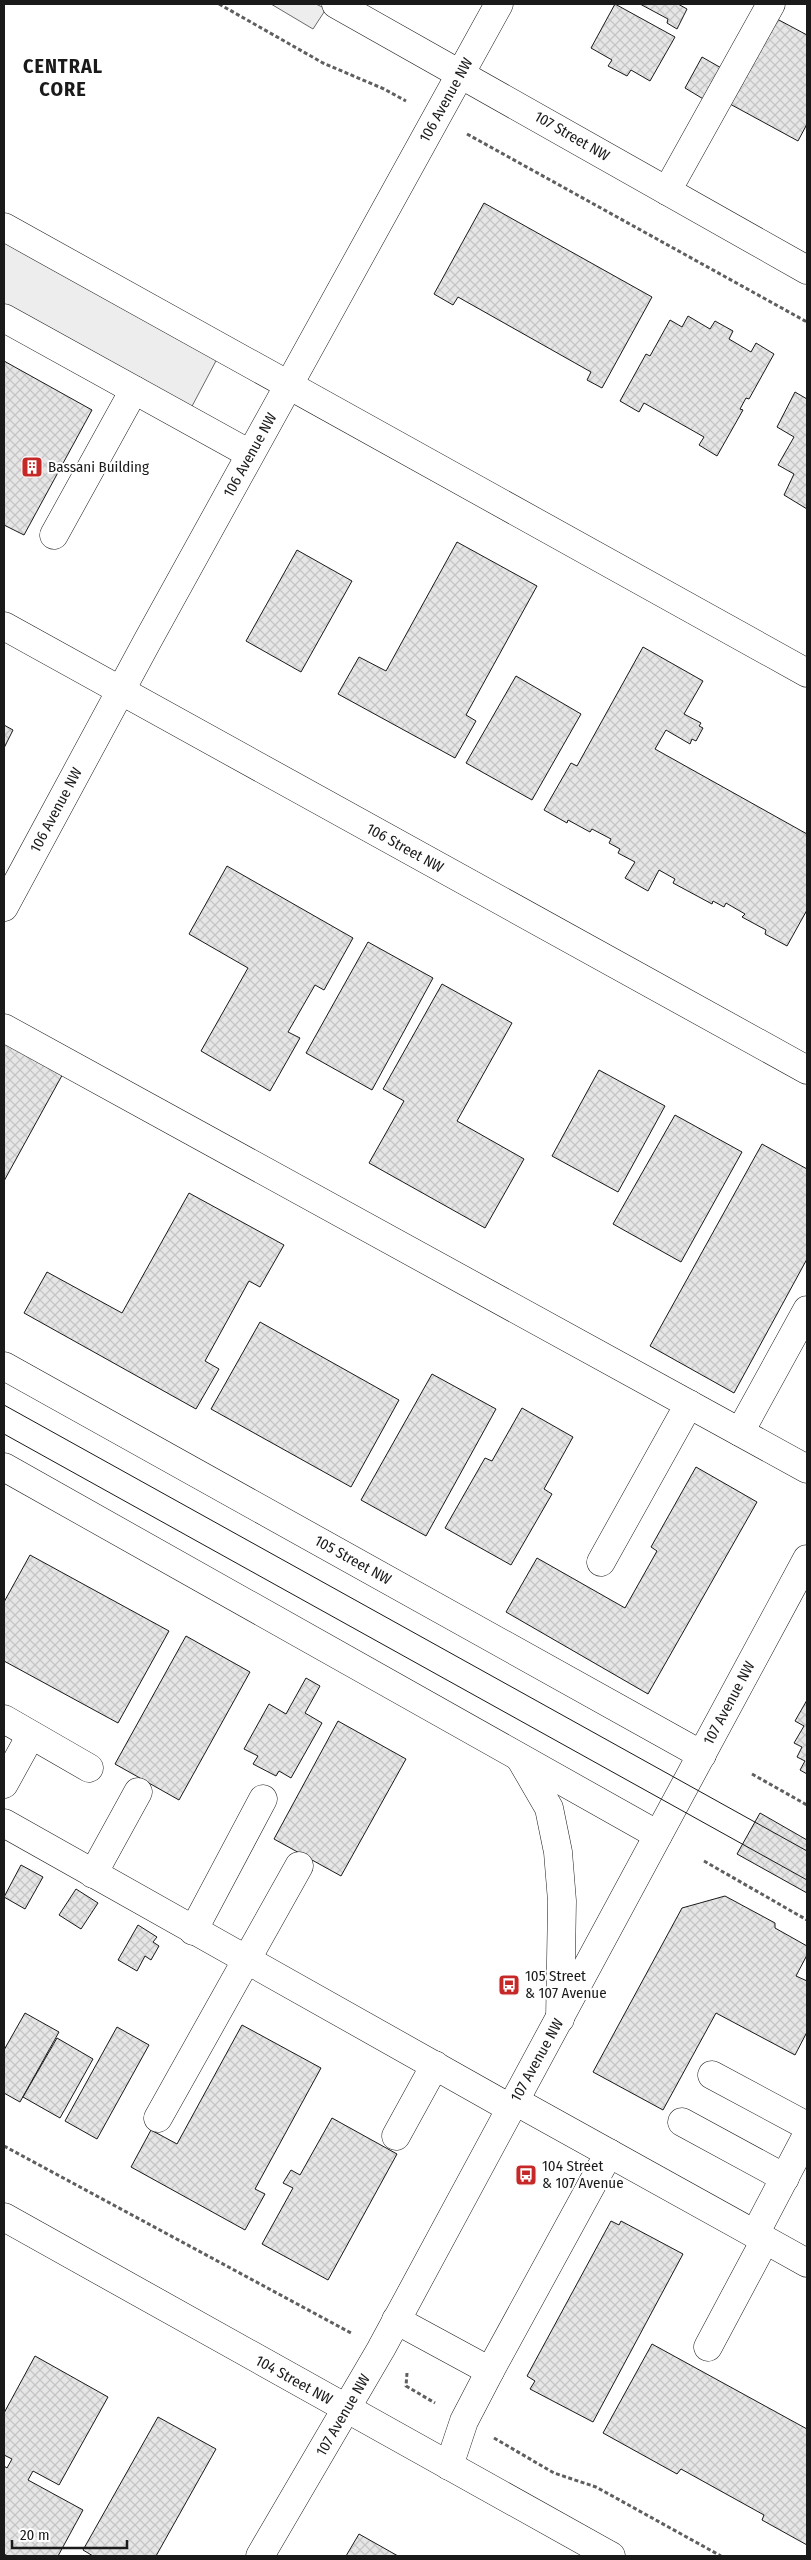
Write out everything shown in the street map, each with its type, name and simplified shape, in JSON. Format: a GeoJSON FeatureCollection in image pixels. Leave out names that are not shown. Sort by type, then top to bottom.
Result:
{"type":"FeatureCollection","features":[{"type":"Feature","properties":{"kind":"street","name":"107 Street NW"},"geometry":{"type":"LineString","coordinates":[[336,4],[807,270]]}},
{"type":"Feature","properties":{"kind":"street","name":"106 Avenue NW"},"geometry":{"type":"LineString","coordinates":[[4,907],[250,454],[499,4]]}},
{"type":"Feature","properties":{"kind":"street"},"geometry":{"type":"LineString","coordinates":[[667,191],[771,4]]}},
{"type":"Feature","properties":{"kind":"street"},"geometry":{"type":"LineString","coordinates":[[4,227],[807,673]]}},
{"type":"Feature","properties":{"kind":"street"},"geometry":{"type":"LineString","coordinates":[[4,318],[250,454]]}},
{"type":"Feature","properties":{"kind":"street"},"geometry":{"type":"LineString","coordinates":[[54,535],[134,390]]}},
{"type":"Feature","properties":{"kind":"street","name":"106 Street NW"},"geometry":{"type":"LineString","coordinates":[[4,626],[807,1070]]}},
{"type":"Feature","properties":{"kind":"street"},"geometry":{"type":"LineString","coordinates":[[4,1028],[807,1469]]}},
{"type":"Feature","properties":{"kind":"street"},"geometry":{"type":"LineString","coordinates":[[740,1432],[807,1310]]}},
{"type":"Feature","properties":{"kind":"street","name":"105 Street NW"},"geometry":{"type":"LineString","coordinates":[[4,1366],[702,1755]]}},
{"type":"Feature","properties":{"kind":"street"},"geometry":{"type":"LineString","coordinates":[[601,1562],[689,1404]]}},
{"type":"Feature","properties":{"kind":"street"},"geometry":{"type":"LineString","coordinates":[[4,1468],[658,1835]]}},
{"type":"Feature","properties":{"kind":"street","name":"107 Avenue NW"},"geometry":{"type":"LineString","coordinates":[[260,2556],[396,2320],[807,1559]]}},
{"type":"Feature","properties":{"kind":"street"},"geometry":{"type":"LineString","coordinates":[[4,1719],[89,1768]]}},
{"type":"Feature","properties":{"kind":"street"},"geometry":{"type":"LineString","coordinates":[[4,1784],[31,1735]]}},
{"type":"Feature","properties":{"kind":"street"},"geometry":{"type":"LineString","coordinates":[[520,1758],[549,1808],[558,1852],[562,1901],[560,2019]]}},
{"type":"Feature","properties":{"kind":"street"},"geometry":{"type":"LineString","coordinates":[[93,1874],[138,1792]]}},
{"type":"Feature","properties":{"kind":"street"},"geometry":{"type":"LineString","coordinates":[[193,1931],[263,1800]]}},
{"type":"Feature","properties":{"kind":"street"},"geometry":{"type":"LineString","coordinates":[[4,1823],[193,1931],[435,2065],[609,2153],[807,2263]]}},
{"type":"Feature","properties":{"kind":"street"},"geometry":{"type":"LineString","coordinates":[[158,2118],[299,1866]]}},
{"type":"Feature","properties":{"kind":"street"},"geometry":{"type":"LineString","coordinates":[[396,2136],[435,2065]]}},
{"type":"Feature","properties":{"kind":"street"},"geometry":{"type":"LineString","coordinates":[[712,2075],[807,2126]]}},
{"type":"Feature","properties":{"kind":"street"},"geometry":{"type":"LineString","coordinates":[[682,2122],[785,2178]]}},
{"type":"Feature","properties":{"kind":"street"},"geometry":{"type":"LineString","coordinates":[[708,2347],[760,2237],[785,2178],[807,2135]]}},
{"type":"Feature","properties":{"kind":"street"},"geometry":{"type":"LineString","coordinates":[[449,2466],[464,2421],[609,2153]]}},
{"type":"Feature","properties":{"kind":"street","name":"104 Street NW"},"geometry":{"type":"LineString","coordinates":[[4,2217],[611,2556]]}},
{"type":"Feature","properties":{"kind":"street"},"geometry":{"type":"LineString","coordinates":[[396,2320],[490,2371]]}},
{"type":"Feature","properties":{"kind":"path"},"geometry":{"type":"LineString","coordinates":[[218,4],[323,63],[384,88],[807,322]]}},
{"type":"Feature","properties":{"kind":"path"},"geometry":{"type":"LineString","coordinates":[[752,1774],[807,1805]]}},
{"type":"Feature","properties":{"kind":"path"},"geometry":{"type":"LineString","coordinates":[[704,1861],[807,1920]]}},
{"type":"Feature","properties":{"kind":"shaded area"},"geometry":{"type":"Polygon","coordinates":[[[271,4],[316,4],[326,9],[313,29],[271,4]]]}},
{"type":"Feature","properties":{"kind":"shaded area"},"geometry":{"type":"Polygon","coordinates":[[[4,239],[217,359],[190,410],[4,306],[4,239]]]}},
{"type":"Feature","properties":{"kind":"building"},"geometry":{"type":"Polygon","coordinates":[[[615,4],[675,37],[650,81],[631,70],[627,76],[608,66],[612,60],[591,48],[615,4]]]}},
{"type":"Feature","properties":{"kind":"building"},"geometry":{"type":"Polygon","coordinates":[[[640,4],[678,4],[687,9],[677,29],[667,23],[668,19],[640,4]]]}},
{"type":"Feature","properties":{"kind":"building"},"geometry":{"type":"Polygon","coordinates":[[[777,19],[807,35],[807,124],[798,141],[730,104],[777,19]]]}},
{"type":"Feature","properties":{"kind":"building"},"geometry":{"type":"Polygon","coordinates":[[[702,57],[723,69],[705,100],[685,88],[702,57]]]}},
{"type":"Feature","properties":{"kind":"building"},"geometry":{"type":"Polygon","coordinates":[[[484,203],[652,297],[602,388],[587,380],[591,372],[458,297],[453,305],[434,294],[484,203]]]}},
{"type":"Feature","properties":{"kind":"building"},"geometry":{"type":"Polygon","coordinates":[[[688,316],[710,329],[715,321],[733,331],[729,339],[751,352],[756,343],[774,354],[749,399],[746,398],[740,409],[743,410],[717,456],[699,445],[704,437],[644,403],[639,412],[620,401],[646,354],[650,356],[670,320],[682,327],[688,316]]]}},
{"type":"Feature","properties":{"kind":"building","name":"Bassani Building"},"geometry":{"type":"Polygon","coordinates":[[[4,361],[92,410],[24,535],[4,525],[4,361]]]}},
{"type":"Feature","properties":{"kind":"building"},"geometry":{"type":"Polygon","coordinates":[[[795,392],[807,399],[807,509],[784,495],[794,474],[778,465],[794,437],[777,427],[795,392]]]}},
{"type":"Feature","properties":{"kind":"building"},"geometry":{"type":"Polygon","coordinates":[[[457,542],[537,586],[466,715],[476,721],[455,758],[338,694],[359,657],[386,671],[457,542]]]}},
{"type":"Feature","properties":{"kind":"building"},"geometry":{"type":"Polygon","coordinates":[[[297,550],[352,581],[301,672],[246,641],[297,550]]]}},
{"type":"Feature","properties":{"kind":"building"},"geometry":{"type":"Polygon","coordinates":[[[643,647],[703,681],[684,714],[701,723],[699,726],[703,728],[696,741],[692,739],[690,744],[666,730],[655,749],[807,834],[807,910],[787,946],[765,934],[766,930],[742,917],[745,914],[726,903],[724,907],[713,901],[712,904],[673,883],[675,879],[659,870],[648,891],[625,878],[635,862],[618,853],[620,849],[609,843],[611,839],[592,829],[590,832],[568,820],[567,823],[544,810],[571,763],[577,766],[643,647]]]}},
{"type":"Feature","properties":{"kind":"building"},"geometry":{"type":"Polygon","coordinates":[[[516,676],[581,714],[532,800],[466,763],[516,676]]]}},
{"type":"Feature","properties":{"kind":"building"},"geometry":{"type":"Polygon","coordinates":[[[4,725],[13,730],[4,748],[4,725]]]}},
{"type":"Feature","properties":{"kind":"building"},"geometry":{"type":"Polygon","coordinates":[[[227,866],[353,938],[324,990],[315,985],[288,1032],[300,1038],[270,1091],[201,1051],[248,968],[189,934],[227,866]]]}},
{"type":"Feature","properties":{"kind":"building"},"geometry":{"type":"Polygon","coordinates":[[[368,942],[433,978],[372,1090],[306,1053],[368,942]]]}},
{"type":"Feature","properties":{"kind":"building"},"geometry":{"type":"Polygon","coordinates":[[[442,984],[512,1023],[457,1121],[524,1159],[485,1228],[369,1163],[404,1101],[383,1089],[442,984]]]}},
{"type":"Feature","properties":{"kind":"building"},"geometry":{"type":"Polygon","coordinates":[[[4,1038],[65,1070],[4,1181],[4,1038]]]}},
{"type":"Feature","properties":{"kind":"building"},"geometry":{"type":"Polygon","coordinates":[[[599,1070],[665,1106],[618,1192],[552,1156],[599,1070]]]}},
{"type":"Feature","properties":{"kind":"building"},"geometry":{"type":"Polygon","coordinates":[[[675,1115],[742,1152],[681,1262],[613,1224],[675,1115]]]}},
{"type":"Feature","properties":{"kind":"building"},"geometry":{"type":"Polygon","coordinates":[[[762,1144],[807,1169],[807,1259],[734,1393],[650,1346],[762,1144]]]}},
{"type":"Feature","properties":{"kind":"building"},"geometry":{"type":"Polygon","coordinates":[[[189,1193],[284,1245],[260,1287],[249,1281],[205,1361],[219,1369],[196,1409],[24,1313],[47,1272],[122,1313],[189,1193]]]}},
{"type":"Feature","properties":{"kind":"building"},"geometry":{"type":"Polygon","coordinates":[[[260,1322],[399,1400],[351,1487],[211,1409],[260,1322]]]}},
{"type":"Feature","properties":{"kind":"building"},"geometry":{"type":"Polygon","coordinates":[[[432,1374],[496,1409],[426,1536],[361,1500],[432,1374]]]}},
{"type":"Feature","properties":{"kind":"building"},"geometry":{"type":"Polygon","coordinates":[[[522,1408],[573,1437],[544,1489],[552,1494],[511,1565],[445,1528],[485,1458],[492,1461],[522,1408]]]}},
{"type":"Feature","properties":{"kind":"building"},"geometry":{"type":"Polygon","coordinates":[[[696,1467],[757,1502],[648,1694],[506,1612],[537,1558],[625,1608],[657,1551],[651,1547],[696,1467]]]}},
{"type":"Feature","properties":{"kind":"building"},"geometry":{"type":"Polygon","coordinates":[[[30,1555],[169,1631],[118,1723],[4,1661],[4,1602],[30,1555]]]}},
{"type":"Feature","properties":{"kind":"building"},"geometry":{"type":"Polygon","coordinates":[[[186,1636],[250,1672],[179,1800],[115,1764],[186,1636]]]}},
{"type":"Feature","properties":{"kind":"building"},"geometry":{"type":"Polygon","coordinates":[[[306,1678],[320,1686],[305,1713],[322,1723],[291,1778],[279,1771],[276,1776],[253,1764],[258,1756],[244,1749],[269,1704],[286,1714],[306,1678]]]}},
{"type":"Feature","properties":{"kind":"building"},"geometry":{"type":"Polygon","coordinates":[[[807,1700],[807,1774],[800,1770],[805,1761],[797,1757],[802,1747],[794,1743],[804,1726],[795,1721],[807,1700]]]}},
{"type":"Feature","properties":{"kind":"building"},"geometry":{"type":"Polygon","coordinates":[[[338,1721],[406,1759],[341,1876],[274,1839],[338,1721]]]}},
{"type":"Feature","properties":{"kind":"building"},"geometry":{"type":"Polygon","coordinates":[[[760,1813],[807,1840],[807,1893],[737,1854],[760,1813]]]}},
{"type":"Feature","properties":{"kind":"building"},"geometry":{"type":"Polygon","coordinates":[[[21,1865],[43,1877],[25,1909],[4,1897],[21,1865]]]}},
{"type":"Feature","properties":{"kind":"building"},"geometry":{"type":"Polygon","coordinates":[[[76,1889],[98,1903],[81,1929],[59,1915],[76,1889]]]}},
{"type":"Feature","properties":{"kind":"building"},"geometry":{"type":"Polygon","coordinates":[[[725,1896],[775,1923],[775,1928],[807,1946],[807,1955],[796,1976],[807,1981],[807,2032],[795,2055],[716,2013],[663,2110],[593,2072],[682,1908],[725,1896]]]}},
{"type":"Feature","properties":{"kind":"building"},"geometry":{"type":"Polygon","coordinates":[[[138,1925],[157,1937],[153,1942],[159,1946],[151,1960],[145,1956],[137,1971],[118,1960],[138,1925]]]}},
{"type":"Feature","properties":{"kind":"building"},"geometry":{"type":"Polygon","coordinates":[[[25,2013],[59,2032],[20,2102],[4,2093],[4,2050],[25,2013]]]}},
{"type":"Feature","properties":{"kind":"building"},"geometry":{"type":"Polygon","coordinates":[[[242,2025],[321,2068],[255,2189],[265,2194],[245,2230],[131,2167],[151,2130],[177,2144],[242,2025]]]}},
{"type":"Feature","properties":{"kind":"building"},"geometry":{"type":"Polygon","coordinates":[[[117,2027],[149,2045],[97,2139],[65,2121],[117,2027]]]}},
{"type":"Feature","properties":{"kind":"building"},"geometry":{"type":"Polygon","coordinates":[[[57,2038],[93,2059],[60,2118],[23,2097],[57,2038]]]}},
{"type":"Feature","properties":{"kind":"building"},"geometry":{"type":"Polygon","coordinates":[[[332,2118],[397,2154],[328,2280],[262,2244],[293,2188],[283,2183],[291,2170],[300,2175],[332,2118]]]}},
{"type":"Feature","properties":{"kind":"building"},"geometry":{"type":"Polygon","coordinates":[[[611,2221],[619,2225],[621,2221],[683,2254],[593,2422],[530,2389],[535,2381],[527,2376],[611,2221]]]}},
{"type":"Feature","properties":{"kind":"building"},"geometry":{"type":"Polygon","coordinates":[[[652,2344],[807,2429],[807,2545],[762,2520],[764,2515],[681,2469],[677,2474],[603,2433],[652,2344]]]}},
{"type":"Feature","properties":{"kind":"building"},"geometry":{"type":"Polygon","coordinates":[[[35,2356],[108,2397],[59,2485],[33,2471],[28,2480],[83,2510],[58,2556],[8,2556],[4,2554],[4,2466],[7,2468],[12,2459],[4,2455],[4,2413],[35,2356]]]}},
{"type":"Feature","properties":{"kind":"building"},"geometry":{"type":"Polygon","coordinates":[[[158,2417],[216,2449],[156,2556],[93,2556],[83,2550],[158,2417]]]}},
{"type":"Feature","properties":{"kind":"building"},"geometry":{"type":"Polygon","coordinates":[[[359,2534],[398,2556],[346,2556],[359,2534]]]}},
{"type":"Feature","properties":{"kind":"tram line"},"geometry":{"type":"LineString","coordinates":[[4,1405],[807,1851]]}},
{"type":"Feature","properties":{"kind":"tram line"},"geometry":{"type":"LineString","coordinates":[[4,1434],[807,1880]]}},
{"type":"Feature","properties":{"kind":"place","name":"Bassani Building"},"geometry":{"type":"Point","coordinates":[32,467]}},
{"type":"Feature","properties":{"kind":"place","name":"105 Street & 107 Avenue"},"geometry":{"type":"Point","coordinates":[509,1985]}},
{"type":"Feature","properties":{"kind":"place","name":"104 Street & 107 Avenue"},"geometry":{"type":"Point","coordinates":[526,2175]}},
{"type":"Feature","properties":{"kind":"district","name":"CENTRAL CORE"},"geometry":{"type":"Point","coordinates":[63,78]}}]}
